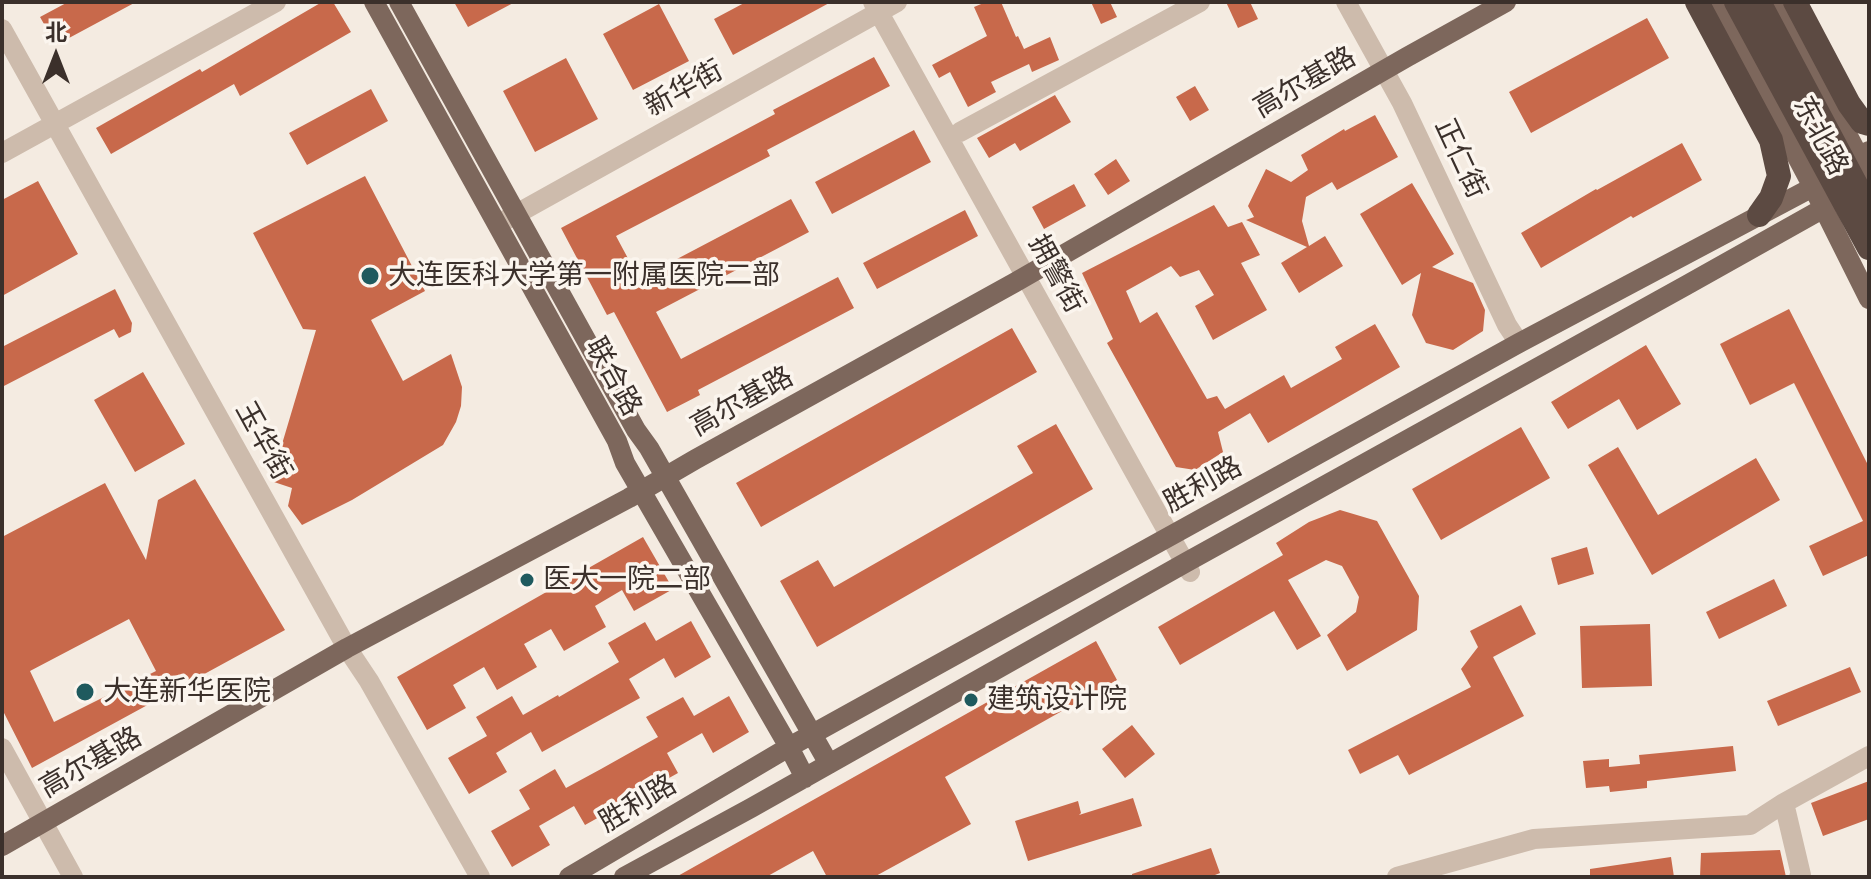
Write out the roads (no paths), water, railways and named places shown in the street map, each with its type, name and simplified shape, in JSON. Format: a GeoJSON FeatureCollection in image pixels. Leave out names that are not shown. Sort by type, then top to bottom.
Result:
{"type":"FeatureCollection","features":[{"type":"Feature","properties":{"kind":"highway"},"geometry":{"type":"LineString","coordinates":[[1697,2],[1771,140],[1779,176],[1771,198],[1759,215]]}},
{"type":"Feature","properties":{"kind":"highway","name":"东北路"},"geometry":{"type":"LineString","coordinates":[[1736,2],[1869,248]]}},
{"type":"Feature","properties":{"kind":"highway","name":"东北路"},"geometry":{"type":"LineString","coordinates":[[1759,2],[1869,209]]}},
{"type":"Feature","properties":{"kind":"highway"},"geometry":{"type":"LineString","coordinates":[[1795,2],[1849,104],[1862,122],[1869,124]]}},
{"type":"Feature","properties":{"kind":"main road","name":"联合路"},"geometry":{"type":"LineString","coordinates":[[374,2],[617,441],[625,463],[805,778]]}},
{"type":"Feature","properties":{"kind":"main road","name":"联合路"},"geometry":{"type":"LineString","coordinates":[[399,2],[636,430],[829,764]]}},
{"type":"Feature","properties":{"kind":"main road","name":"高尔基路"},"geometry":{"type":"LineString","coordinates":[[2,846],[347,648],[641,491],[1026,276],[1506,2]]}},
{"type":"Feature","properties":{"kind":"main road","name":"东北路"},"geometry":{"type":"LineString","coordinates":[[1715,2],[1869,299]]}},
{"type":"Feature","properties":{"kind":"main road","name":"东北路"},"geometry":{"type":"LineString","coordinates":[[1777,2],[1866,161]]}},
{"type":"Feature","properties":{"kind":"main road","name":"胜利路"},"geometry":{"type":"LineString","coordinates":[[569,877],[789,747],[1169,536],[1519,343],[1866,161]]}},
{"type":"Feature","properties":{"kind":"main road","name":"胜利路"},"geometry":{"type":"LineString","coordinates":[[624,877],[1187,568],[1869,181]]}},
{"type":"Feature","properties":{"kind":"street"},"geometry":{"type":"LineString","coordinates":[[2,153],[276,2]]}},
{"type":"Feature","properties":{"kind":"street"},"geometry":{"type":"LineString","coordinates":[[960,132],[1200,2]]}},
{"type":"Feature","properties":{"kind":"street","name":"正仁街"},"geometry":{"type":"LineString","coordinates":[[1346,2],[1402,103],[1507,325],[1519,343]]}},
{"type":"Feature","properties":{"kind":"street","name":"新华街"},"geometry":{"type":"LineString","coordinates":[[497,225],[883,5]]}},
{"type":"Feature","properties":{"kind":"street","name":"拥警街"},"geometry":{"type":"LineString","coordinates":[[883,5],[1026,276],[1187,568]]}},
{"type":"Feature","properties":{"kind":"street","name":"玉华街"},"geometry":{"type":"LineString","coordinates":[[2,29],[347,648],[369,681],[480,877]]}},
{"type":"Feature","properties":{"kind":"street"},"geometry":{"type":"LineString","coordinates":[[2,748],[73,877]]}},
{"type":"Feature","properties":{"kind":"street"},"geometry":{"type":"LineString","coordinates":[[1397,877],[1534,839],[1750,825],[1869,756]]}},
{"type":"Feature","properties":{"kind":"street"},"geometry":{"type":"LineString","coordinates":[[1784,803],[1799,877]]}},
{"type":"Feature","properties":{"kind":"place","name":"大连医科大学第一附属医院二部"},"geometry":{"type":"Point","coordinates":[370,276]}},
{"type":"Feature","properties":{"kind":"place","name":"医大一院二部"},"geometry":{"type":"Point","coordinates":[527,580]}},
{"type":"Feature","properties":{"kind":"place","name":"大连新华医院"},"geometry":{"type":"Point","coordinates":[85,692]}},
{"type":"Feature","properties":{"kind":"place","name":"建筑设计院"},"geometry":{"type":"Point","coordinates":[971,700]}}]}
